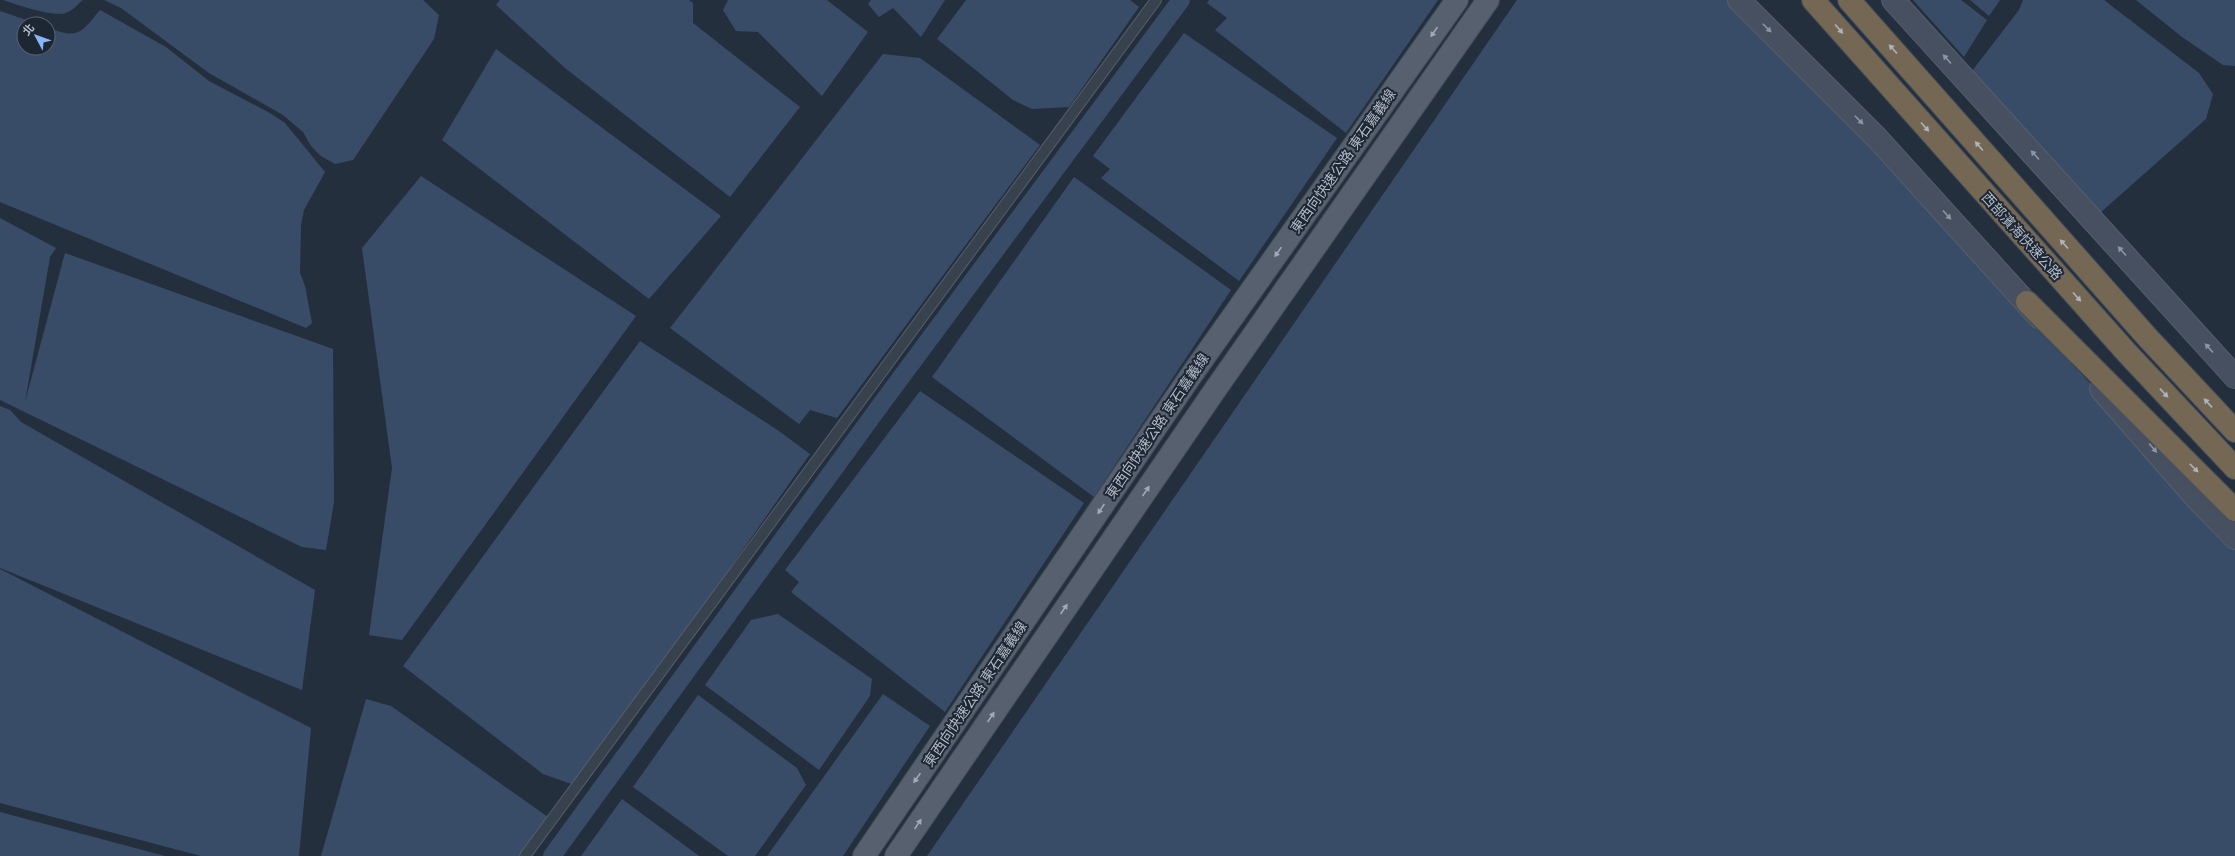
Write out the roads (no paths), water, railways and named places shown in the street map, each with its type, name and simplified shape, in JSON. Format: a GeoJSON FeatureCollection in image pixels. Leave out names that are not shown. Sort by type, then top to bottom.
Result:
{"type":"FeatureCollection","features":[{"type":"Feature","properties":{"kind":"highway","name":"西部濱海快速公路"},"geometry":{"type":"LineString","coordinates":[[1813,0],[2127,354],[2235,468]]}},
{"type":"Feature","properties":{"kind":"highway","name":"西部濱海快速公路"},"geometry":{"type":"LineString","coordinates":[[1849,0],[2142,332],[2235,431]]}},
{"type":"Feature","properties":{"kind":"highway"},"geometry":{"type":"LineString","coordinates":[[2027,302],[2235,510]]}},
{"type":"Feature","properties":{"kind":"main road","name":"東西向快速公路 東石嘉義線"},"geometry":{"type":"LineString","coordinates":[[864,856],[1190,377],[1457,0]]}},
{"type":"Feature","properties":{"kind":"main road","name":"東西向快速公路 東石嘉義線"},"geometry":{"type":"LineString","coordinates":[[896,856],[1215,390],[1488,0]]}},
{"type":"Feature","properties":{"kind":"street"},"geometry":{"type":"LineString","coordinates":[[1739,0],[1877,138],[2027,302],[2197,499],[2235,538]]}},
{"type":"Feature","properties":{"kind":"street"},"geometry":{"type":"LineString","coordinates":[[1893,0],[2235,377]]}},
{"type":"Feature","properties":{"kind":"lane"},"geometry":{"type":"LineString","coordinates":[[525,856],[1156,0]]}},
{"type":"Feature","properties":{"kind":"water"},"geometry":{"type":"Polygon","coordinates":[[[3,0],[83,0],[68,12],[55,14],[3,0]]]}},
{"type":"Feature","properties":{"kind":"water"},"geometry":{"type":"Polygon","coordinates":[[[104,0],[423,0],[439,15],[434,39],[353,160],[335,164],[321,156],[311,146],[303,132],[283,115],[209,73],[121,8],[104,0]]]}},
{"type":"Feature","properties":{"kind":"water"},"geometry":{"type":"Polygon","coordinates":[[[500,0],[689,0],[693,3],[693,23],[800,107],[730,197],[565,68],[496,5],[500,0]]]}},
{"type":"Feature","properties":{"kind":"water"},"geometry":{"type":"Polygon","coordinates":[[[728,0],[827,0],[868,32],[822,96],[758,32],[736,31],[723,10],[728,0]]]}},
{"type":"Feature","properties":{"kind":"water"},"geometry":{"type":"Polygon","coordinates":[[[871,0],[945,0],[921,37],[893,8],[879,17],[868,4],[871,0]]]}},
{"type":"Feature","properties":{"kind":"water"},"geometry":{"type":"Polygon","coordinates":[[[966,0],[1130,0],[1139,7],[1069,107],[1032,109],[1013,100],[937,39],[966,0]]]}},
{"type":"Feature","properties":{"kind":"water"},"geometry":{"type":"Polygon","coordinates":[[[1209,0],[1438,0],[1346,133],[1215,30],[1227,18],[1207,3],[1209,0]]]}},
{"type":"Feature","properties":{"kind":"water"},"geometry":{"type":"Polygon","coordinates":[[[1517,0],[1741,0],[2211,516],[2235,538],[2235,856],[927,856],[1517,0]]]}},
{"type":"Feature","properties":{"kind":"water"},"geometry":{"type":"Polygon","coordinates":[[[1913,0],[1961,0],[1987,20],[1964,57],[1913,0]]]}},
{"type":"Feature","properties":{"kind":"water"},"geometry":{"type":"Polygon","coordinates":[[[1970,0],[2000,0],[1989,16],[1970,0]]]}},
{"type":"Feature","properties":{"kind":"water"},"geometry":{"type":"Polygon","coordinates":[[[2023,0],[2104,0],[2199,73],[2213,94],[2206,119],[2100,213],[1972,71],[2019,10],[2023,0]]]}},
{"type":"Feature","properties":{"kind":"water"},"geometry":{"type":"Polygon","coordinates":[[[2136,0],[2235,0],[2235,66],[2223,65],[2182,37],[2136,0]]]}},
{"type":"Feature","properties":{"kind":"water"},"geometry":{"type":"Polygon","coordinates":[[[100,10],[166,47],[209,81],[270,113],[285,123],[325,172],[304,210],[301,225],[300,273],[305,286],[312,323],[306,328],[0,202],[0,11],[16,16],[16,56],[56,56],[56,30],[73,33],[83,29],[100,10]]]}},
{"type":"Feature","properties":{"kind":"water"},"geometry":{"type":"Polygon","coordinates":[[[1184,33],[1337,138],[1239,281],[1101,178],[1110,169],[1093,156],[1184,33]]]}},
{"type":"Feature","properties":{"kind":"water"},"geometry":{"type":"Polygon","coordinates":[[[496,49],[721,216],[649,299],[442,140],[496,49]]]}},
{"type":"Feature","properties":{"kind":"water"},"geometry":{"type":"Polygon","coordinates":[[[883,54],[920,58],[1040,145],[837,418],[810,410],[799,424],[670,328],[883,54]]]}},
{"type":"Feature","properties":{"kind":"water"},"geometry":{"type":"Polygon","coordinates":[[[421,176],[636,316],[402,640],[369,635],[392,468],[362,248],[421,176]]]}},
{"type":"Feature","properties":{"kind":"water"},"geometry":{"type":"Polygon","coordinates":[[[1074,177],[1231,290],[1094,497],[932,377],[1074,177]]]}},
{"type":"Feature","properties":{"kind":"water"},"geometry":{"type":"Polygon","coordinates":[[[0,218],[56,248],[50,257],[25,402],[65,253],[333,349],[334,502],[326,550],[302,547],[0,400],[0,218]]]}},
{"type":"Feature","properties":{"kind":"water"},"geometry":{"type":"Polygon","coordinates":[[[640,341],[779,431],[810,454],[577,786],[543,774],[403,666],[640,341]]]}},
{"type":"Feature","properties":{"kind":"water"},"geometry":{"type":"Polygon","coordinates":[[[920,391],[1084,503],[945,712],[791,592],[799,582],[785,570],[920,391]]]}},
{"type":"Feature","properties":{"kind":"water"},"geometry":{"type":"Polygon","coordinates":[[[0,406],[10,410],[21,422],[315,590],[302,690],[0,568],[0,406]]]}},
{"type":"Feature","properties":{"kind":"water"},"geometry":{"type":"Polygon","coordinates":[[[0,569],[311,728],[299,856],[201,856],[0,803],[0,569]]]}},
{"type":"Feature","properties":{"kind":"water"},"geometry":{"type":"Polygon","coordinates":[[[778,614],[872,679],[870,696],[819,770],[705,685],[751,620],[778,614]]]}},
{"type":"Feature","properties":{"kind":"water"},"geometry":{"type":"Polygon","coordinates":[[[883,694],[930,726],[843,856],[767,856],[883,694]]]}},
{"type":"Feature","properties":{"kind":"water"},"geometry":{"type":"Polygon","coordinates":[[[698,695],[797,768],[806,785],[755,856],[728,856],[633,787],[698,695]]]}},
{"type":"Feature","properties":{"kind":"water"},"geometry":{"type":"Polygon","coordinates":[[[366,699],[391,706],[548,817],[519,856],[321,856],[366,699]]]}},
{"type":"Feature","properties":{"kind":"water"},"geometry":{"type":"Polygon","coordinates":[[[622,799],[699,856],[581,856],[622,799]]]}},
{"type":"Feature","properties":{"kind":"water"},"geometry":{"type":"Polygon","coordinates":[[[0,812],[165,856],[0,856],[0,812]]]}},
{"type":"Feature","properties":{"kind":"waterway"},"geometry":{"type":"LineString","coordinates":[[552,856],[882,403],[1181,0]]}}]}
